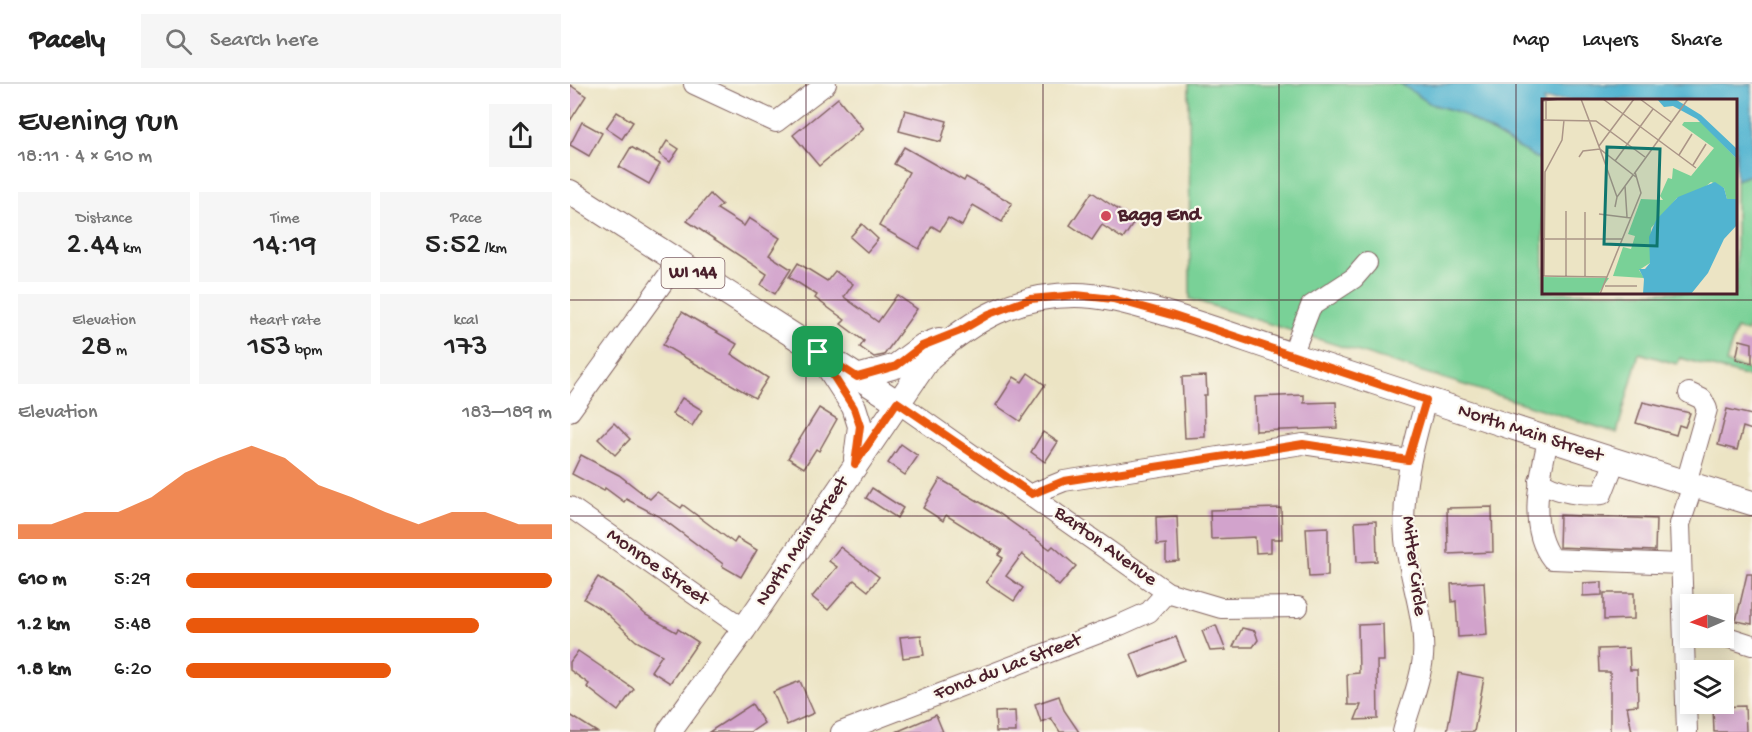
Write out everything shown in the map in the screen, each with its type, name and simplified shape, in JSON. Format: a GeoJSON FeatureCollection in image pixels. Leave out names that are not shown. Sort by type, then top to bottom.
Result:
{"type":"FeatureCollection","features":[{"type":"Feature","properties":{"kind":"main road","name":"Barton Avenue"},"geometry":{"type":"LineString","coordinates":[[570,192],[677,263],[897,402]]}},
{"type":"Feature","properties":{"kind":"main road","name":"North Main Street"},"geometry":{"type":"LineString","coordinates":[[669,732],[744,629],[929,358],[960,331],[989,314],[1030,299],[1076,295],[1113,299],[1142,307],[1548,440],[1752,503]]}},
{"type":"Feature","properties":{"kind":"main road"},"geometry":{"type":"LineString","coordinates":[[857,377],[896,366],[922,346],[960,331]]}},
{"type":"Feature","properties":{"kind":"main road"},"geometry":{"type":"LineString","coordinates":[[818,352],[854,408],[860,426],[855,464]]}},
{"type":"Feature","properties":{"kind":"street"},"geometry":{"type":"LineString","coordinates":[[694,84],[725,91],[776,122],[826,84]]}},
{"type":"Feature","properties":{"kind":"street"},"geometry":{"type":"LineString","coordinates":[[570,411],[677,263]]}},
{"type":"Feature","properties":{"kind":"street"},"geometry":{"type":"LineString","coordinates":[[1292,355],[1311,306],[1354,278],[1367,263]]}},
{"type":"Feature","properties":{"kind":"street"},"geometry":{"type":"LineString","coordinates":[[1684,594],[1680,524],[1707,410],[1702,399],[1689,393]]}},
{"type":"Feature","properties":{"kind":"street","name":"Mitter Circle"},"geometry":{"type":"LineString","coordinates":[[1403,732],[1423,659],[1423,641],[1406,539],[1408,460],[1426,400]]}},
{"type":"Feature","properties":{"kind":"street","name":"Barton Avenue"},"geometry":{"type":"LineString","coordinates":[[897,402],[1032,494],[1167,592],[1221,608],[1298,607]]}},
{"type":"Feature","properties":{"kind":"street"},"geometry":{"type":"LineString","coordinates":[[1548,440],[1539,481],[1538,518],[1542,546],[1552,560],[1681,564]]}},
{"type":"Feature","properties":{"kind":"street"},"geometry":{"type":"LineString","coordinates":[[1032,494],[1064,481],[1303,444],[1408,460]]}},
{"type":"Feature","properties":{"kind":"street"},"geometry":{"type":"LineString","coordinates":[[1539,481],[1552,488],[1587,495],[1602,494],[1615,461]]}},
{"type":"Feature","properties":{"kind":"street","name":"Monroe Street"},"geometry":{"type":"LineString","coordinates":[[570,507],[744,629]]}},
{"type":"Feature","properties":{"kind":"street","name":"Fond du Lac Street"},"geometry":{"type":"LineString","coordinates":[[841,732],[1120,625],[1149,612],[1167,592]]}},
{"type":"Feature","properties":{"kind":"street"},"geometry":{"type":"LineString","coordinates":[[1734,639],[1752,645]]}},
{"type":"Feature","properties":{"kind":"street"},"geometry":{"type":"LineString","coordinates":[[1687,648],[1687,732]]}},
{"type":"Feature","properties":{"kind":"green space"},"geometry":{"type":"Polygon","coordinates":[[[1189,84],[1401,84],[1431,104],[1459,112],[1542,160],[1542,294],[1737,294],[1737,180],[1752,174],[1752,315],[1747,332],[1736,329],[1726,363],[1752,371],[1752,378],[1680,358],[1677,364],[1639,353],[1617,433],[1190,299],[1189,84]]]}},
{"type":"Feature","properties":{"kind":"water"},"geometry":{"type":"Polygon","coordinates":[[[1401,84],[1752,84],[1752,174],[1737,180],[1737,99],[1542,99],[1542,160],[1459,112],[1431,104],[1401,84]]]}},
{"type":"Feature","properties":{"kind":"building"},"geometry":{"type":"Polygon","coordinates":[[[570,85],[586,96],[570,121],[570,85]]]}},
{"type":"Feature","properties":{"kind":"building"},"geometry":{"type":"Polygon","coordinates":[[[838,98],[863,129],[819,166],[793,135],[838,98]]]}},
{"type":"Feature","properties":{"kind":"building"},"geometry":{"type":"Polygon","coordinates":[[[905,110],[947,121],[941,142],[899,131],[905,110]]]}},
{"type":"Feature","properties":{"kind":"building"},"geometry":{"type":"Polygon","coordinates":[[[617,112],[633,122],[622,139],[606,128],[617,112]]]}},
{"type":"Feature","properties":{"kind":"building"},"geometry":{"type":"Polygon","coordinates":[[[582,122],[602,133],[589,156],[570,145],[582,122]]]}},
{"type":"Feature","properties":{"kind":"building"},"geometry":{"type":"Polygon","coordinates":[[[667,141],[679,149],[670,162],[659,154],[667,141]]]}},
{"type":"Feature","properties":{"kind":"building"},"geometry":{"type":"Polygon","coordinates":[[[631,147],[660,164],[649,184],[619,167],[631,147]]]}},
{"type":"Feature","properties":{"kind":"building"},"geometry":{"type":"Polygon","coordinates":[[[904,147],[964,181],[966,177],[1012,203],[1002,222],[973,205],[962,226],[948,218],[940,231],[932,226],[919,249],[879,226],[909,172],[894,164],[904,147]]]}},
{"type":"Feature","properties":{"kind":"building"},"geometry":{"type":"Polygon","coordinates":[[[1092,192],[1135,221],[1123,239],[1102,225],[1092,240],[1070,225],[1092,192]]]}},
{"type":"Feature","properties":{"kind":"building"},"geometry":{"type":"Polygon","coordinates":[[[710,194],[722,205],[717,209],[744,226],[749,218],[780,238],[769,255],[791,269],[775,294],[761,285],[767,274],[687,221],[710,194]]]}},
{"type":"Feature","properties":{"kind":"building"},"geometry":{"type":"Polygon","coordinates":[[[862,224],[878,239],[867,252],[850,237],[862,224]]]}},
{"type":"Feature","properties":{"kind":"building"},"geometry":{"type":"Polygon","coordinates":[[[798,263],[827,281],[835,271],[853,284],[844,297],[878,322],[897,295],[917,309],[884,355],[874,357],[860,347],[864,341],[841,324],[845,320],[815,298],[817,295],[789,277],[798,263]]]}},
{"type":"Feature","properties":{"kind":"building"},"geometry":{"type":"Polygon","coordinates":[[[682,312],[737,344],[731,354],[768,378],[755,398],[663,345],[682,312]]]}},
{"type":"Feature","properties":{"kind":"building"},"geometry":{"type":"Polygon","coordinates":[[[1740,340],[1752,343],[1752,363],[1736,359],[1740,340]]]}},
{"type":"Feature","properties":{"kind":"building"},"geometry":{"type":"Polygon","coordinates":[[[1028,373],[1045,385],[1020,421],[996,405],[1014,377],[1022,382],[1028,373]]]}},
{"type":"Feature","properties":{"kind":"building"},"geometry":{"type":"Polygon","coordinates":[[[1206,376],[1205,437],[1185,438],[1182,377],[1206,376]]]}},
{"type":"Feature","properties":{"kind":"building"},"geometry":{"type":"Polygon","coordinates":[[[1304,395],[1304,403],[1336,402],[1337,428],[1256,431],[1255,397],[1304,395]]]}},
{"type":"Feature","properties":{"kind":"building"},"geometry":{"type":"Polygon","coordinates":[[[682,398],[702,410],[692,426],[672,414],[682,398]]]}},
{"type":"Feature","properties":{"kind":"building"},"geometry":{"type":"Polygon","coordinates":[[[1643,402],[1690,413],[1685,427],[1679,425],[1676,435],[1636,423],[1643,402]]]}},
{"type":"Feature","properties":{"kind":"building"},"geometry":{"type":"Polygon","coordinates":[[[819,408],[837,419],[819,451],[816,449],[804,468],[788,458],[819,408]]]}},
{"type":"Feature","properties":{"kind":"building"},"geometry":{"type":"Polygon","coordinates":[[[1727,409],[1752,415],[1752,430],[1743,427],[1737,450],[1718,445],[1727,409]]]}},
{"type":"Feature","properties":{"kind":"building"},"geometry":{"type":"Polygon","coordinates":[[[614,423],[630,439],[615,455],[598,439],[614,423]]]}},
{"type":"Feature","properties":{"kind":"building"},"geometry":{"type":"Polygon","coordinates":[[[1043,432],[1058,442],[1045,462],[1031,452],[1043,432]]]}},
{"type":"Feature","properties":{"kind":"building"},"geometry":{"type":"Polygon","coordinates":[[[901,444],[918,456],[905,475],[888,463],[901,444]]]}},
{"type":"Feature","properties":{"kind":"building"},"geometry":{"type":"Polygon","coordinates":[[[581,455],[619,475],[650,499],[657,492],[681,508],[683,505],[734,543],[737,538],[757,550],[741,577],[722,566],[723,564],[660,517],[626,499],[624,502],[605,488],[604,491],[572,474],[581,455]]]}},
{"type":"Feature","properties":{"kind":"building"},"geometry":{"type":"Polygon","coordinates":[[[940,479],[997,512],[1050,549],[1053,546],[1076,566],[1059,586],[1022,554],[1006,576],[1023,588],[1014,601],[986,582],[1003,558],[998,555],[1002,550],[946,515],[943,521],[923,508],[940,479]]]}},
{"type":"Feature","properties":{"kind":"building"},"geometry":{"type":"Polygon","coordinates":[[[872,488],[903,508],[897,518],[866,498],[872,488]]]}},
{"type":"Feature","properties":{"kind":"building"},"geometry":{"type":"Polygon","coordinates":[[[1492,507],[1493,552],[1448,554],[1447,508],[1492,507]]]}},
{"type":"Feature","properties":{"kind":"building"},"geometry":{"type":"Polygon","coordinates":[[[1281,508],[1282,539],[1271,539],[1271,552],[1256,553],[1255,537],[1211,539],[1210,510],[1281,508]]]}},
{"type":"Feature","properties":{"kind":"building"},"geometry":{"type":"Polygon","coordinates":[[[1560,515],[1656,519],[1655,551],[1559,547],[1560,515]]]}},
{"type":"Feature","properties":{"kind":"building"},"geometry":{"type":"Polygon","coordinates":[[[1177,516],[1179,561],[1166,562],[1166,544],[1157,545],[1156,517],[1177,516]]]}},
{"type":"Feature","properties":{"kind":"building"},"geometry":{"type":"Polygon","coordinates":[[[1376,521],[1377,561],[1357,562],[1355,522],[1376,521]]]}},
{"type":"Feature","properties":{"kind":"building"},"geometry":{"type":"Polygon","coordinates":[[[1328,527],[1328,576],[1309,577],[1306,528],[1328,527]]]}},
{"type":"Feature","properties":{"kind":"building"},"geometry":{"type":"Polygon","coordinates":[[[840,547],[879,577],[868,591],[854,580],[828,610],[812,597],[837,567],[829,561],[840,547]]]}},
{"type":"Feature","properties":{"kind":"building"},"geometry":{"type":"Polygon","coordinates":[[[1747,574],[1752,574],[1752,624],[1736,621],[1747,574]]]}},
{"type":"Feature","properties":{"kind":"building"},"geometry":{"type":"Polygon","coordinates":[[[598,577],[621,592],[646,615],[676,632],[678,629],[698,642],[670,683],[651,671],[662,655],[636,641],[604,611],[584,599],[598,577]]]}},
{"type":"Feature","properties":{"kind":"building"},"geometry":{"type":"Polygon","coordinates":[[[1484,582],[1487,635],[1458,637],[1456,601],[1452,602],[1451,584],[1484,582]]]}},
{"type":"Feature","properties":{"kind":"building"},"geometry":{"type":"Polygon","coordinates":[[[1602,582],[1602,595],[1583,596],[1583,583],[1602,582]]]}},
{"type":"Feature","properties":{"kind":"building"},"geometry":{"type":"Polygon","coordinates":[[[1604,593],[1634,593],[1634,619],[1604,620],[1604,593]]]}},
{"type":"Feature","properties":{"kind":"building"},"geometry":{"type":"Polygon","coordinates":[[[1383,624],[1384,661],[1377,661],[1378,719],[1355,720],[1361,705],[1348,705],[1347,674],[1359,673],[1358,625],[1383,624]]]}},
{"type":"Feature","properties":{"kind":"building"},"geometry":{"type":"Polygon","coordinates":[[[1216,625],[1226,650],[1210,651],[1202,631],[1216,625]]]}},
{"type":"Feature","properties":{"kind":"building"},"geometry":{"type":"Polygon","coordinates":[[[1242,628],[1255,631],[1258,640],[1253,647],[1233,647],[1242,628]]]}},
{"type":"Feature","properties":{"kind":"building"},"geometry":{"type":"Polygon","coordinates":[[[921,635],[924,655],[903,658],[900,637],[921,635]]]}},
{"type":"Feature","properties":{"kind":"building"},"geometry":{"type":"Polygon","coordinates":[[[1176,637],[1185,660],[1140,677],[1131,654],[1176,637]]]}},
{"type":"Feature","properties":{"kind":"building"},"geometry":{"type":"Polygon","coordinates":[[[1629,648],[1630,670],[1637,670],[1638,705],[1627,706],[1632,732],[1610,732],[1610,672],[1599,672],[1598,649],[1629,648]]]}},
{"type":"Feature","properties":{"kind":"building"},"geometry":{"type":"Polygon","coordinates":[[[578,651],[634,689],[618,711],[587,687],[589,684],[570,670],[570,662],[578,651]]]}},
{"type":"Feature","properties":{"kind":"building"},"geometry":{"type":"Polygon","coordinates":[[[1458,673],[1484,678],[1474,732],[1447,732],[1458,673]]]}},
{"type":"Feature","properties":{"kind":"building"},"geometry":{"type":"Polygon","coordinates":[[[800,681],[814,713],[787,725],[773,692],[800,681]]]}},
{"type":"Feature","properties":{"kind":"building"},"geometry":{"type":"Polygon","coordinates":[[[1059,696],[1064,710],[1079,732],[1060,732],[1051,718],[1041,722],[1035,704],[1059,696]]]}},
{"type":"Feature","properties":{"kind":"building"},"geometry":{"type":"Polygon","coordinates":[[[752,704],[764,723],[751,732],[709,732],[752,704]]]}},
{"type":"Feature","properties":{"kind":"building"},"geometry":{"type":"Polygon","coordinates":[[[1734,706],[1745,706],[1746,732],[1714,732],[1713,714],[1734,714],[1734,706]]]}},
{"type":"Feature","properties":{"kind":"building"},"geometry":{"type":"Polygon","coordinates":[[[1015,711],[1016,732],[996,732],[995,712],[1015,711]]]}},
{"type":"Feature","properties":{"kind":"building"},"geometry":{"type":"Polygon","coordinates":[[[570,715],[597,732],[570,732],[570,715]]]}},
{"type":"Feature","properties":{"kind":"building"},"geometry":{"type":"Polygon","coordinates":[[[936,715],[943,732],[896,732],[936,715]]]}},
{"type":"Feature","properties":{"kind":"place","name":"Bagg End"},"geometry":{"type":"Point","coordinates":[1106,216]}},
{"type":"Feature","properties":{"kind":"route"},"geometry":{"type":"LineString","coordinates":[[1076,295],[1113,299],[1171,315],[1426,400],[1408,460],[1303,444],[1064,481],[1032,494],[897,402],[855,464],[860,426],[854,408],[818,352],[857,377],[896,366],[922,346],[960,331],[989,314],[1030,299],[1076,295]]}}]}
